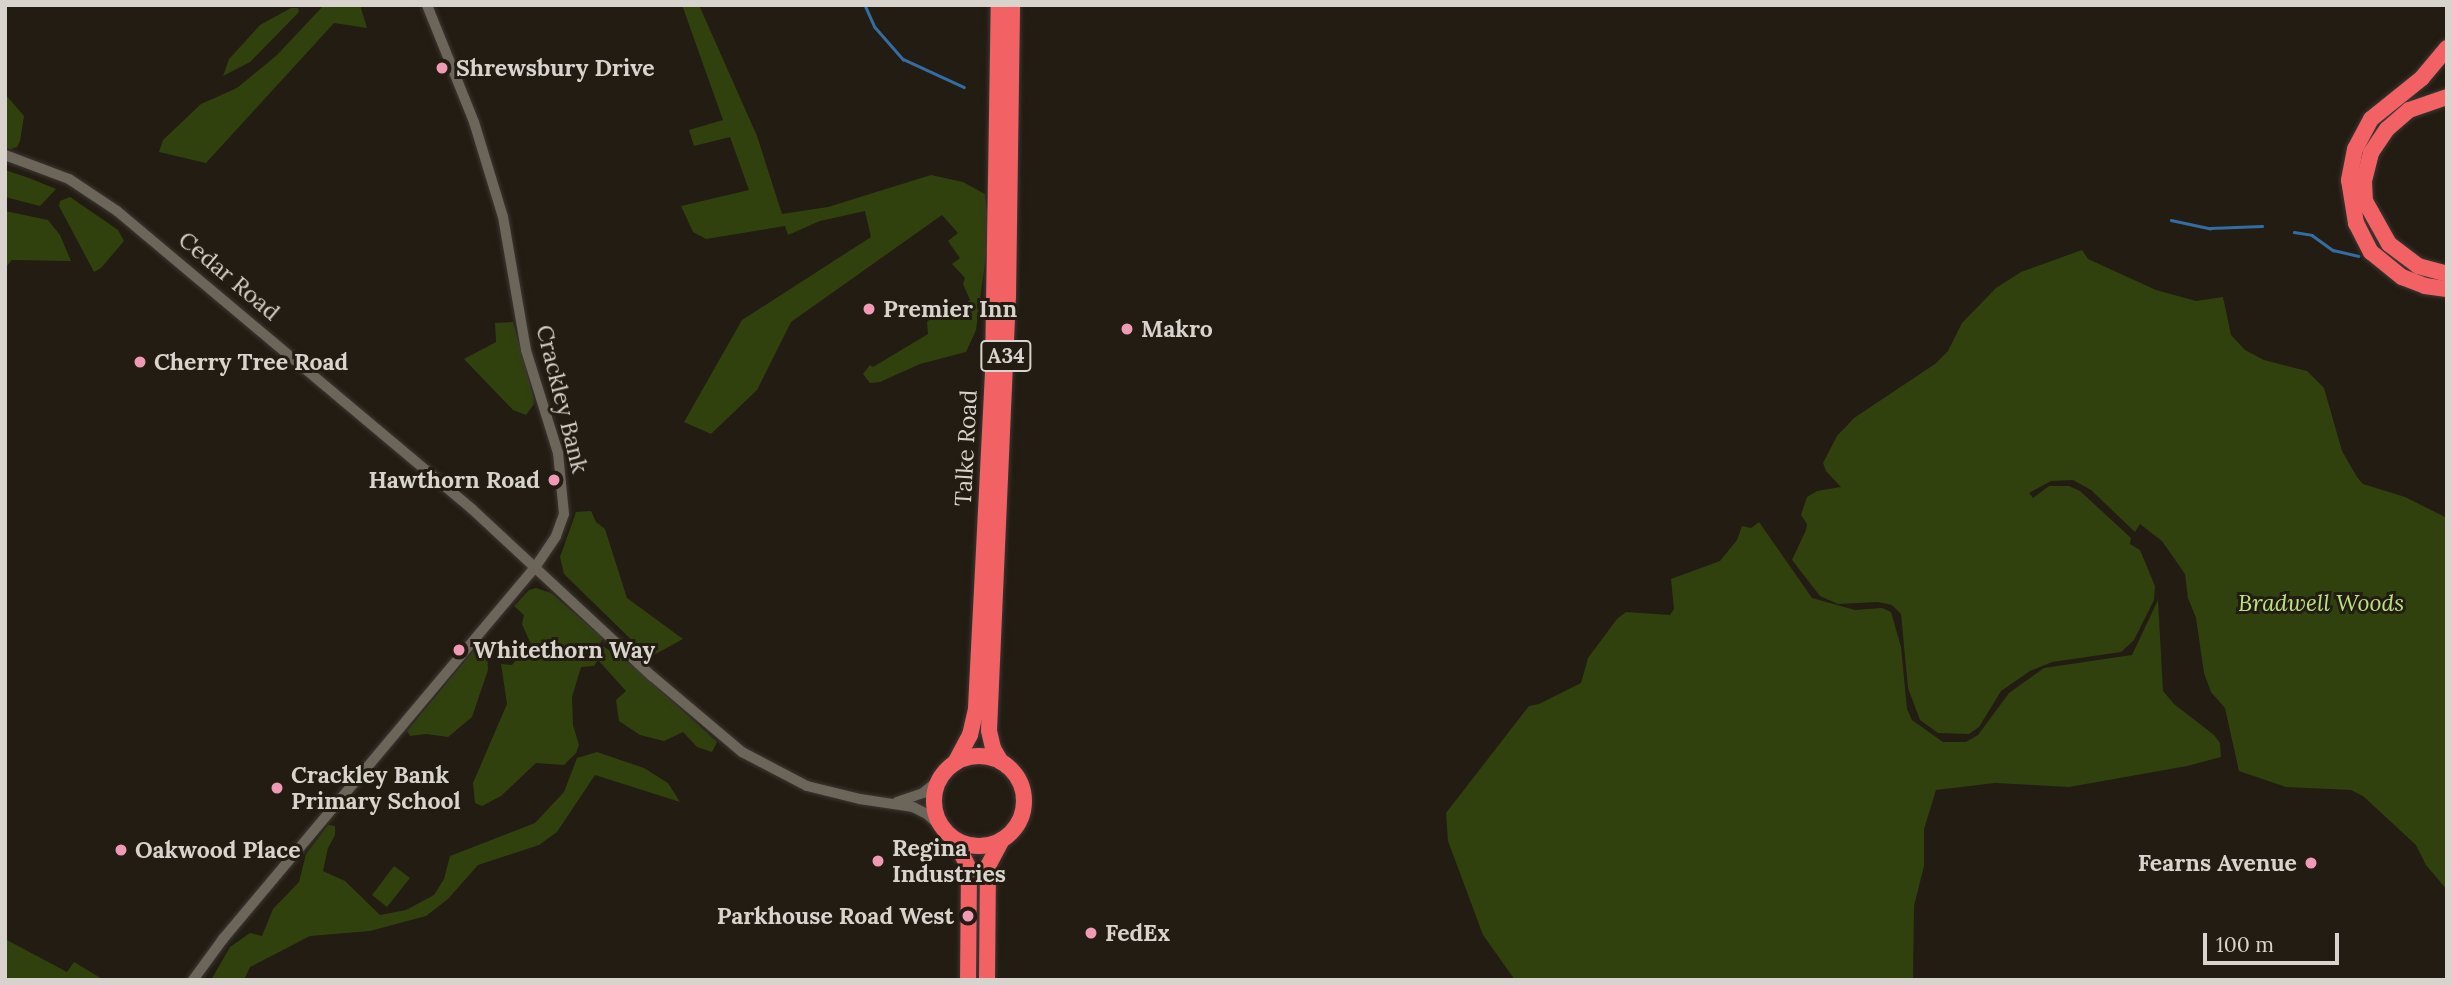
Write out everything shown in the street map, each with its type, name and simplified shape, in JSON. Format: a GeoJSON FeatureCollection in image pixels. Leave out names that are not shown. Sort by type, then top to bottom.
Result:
{"type":"FeatureCollection","features":[{"type":"Feature","properties":{"kind":"highway","name":"Talke Road"},"geometry":{"type":"LineString","coordinates":[[955,763],[970,735],[976,708],[993,370],[999,5]]}},
{"type":"Feature","properties":{"kind":"highway","name":"Talke Road"},"geometry":{"type":"LineString","coordinates":[[1001,761],[993,748],[989,730],[1008,296],[1012,5]]}},
{"type":"Feature","properties":{"kind":"highway"},"geometry":{"type":"LineString","coordinates":[[2447,48],[2422,78],[2371,119],[2355,149],[2349,180],[2350,202],[2359,231],[2378,259],[2414,283],[2447,289]]}},
{"type":"Feature","properties":{"kind":"highway"},"geometry":{"type":"LineString","coordinates":[[2447,97],[2409,110],[2387,129],[2371,153],[2364,182],[2365,201],[2389,244],[2417,266],[2447,274]]}},
{"type":"Feature","properties":{"kind":"highway"},"geometry":{"type":"LineString","coordinates":[[955,763],[979,756],[1001,761]]}},
{"type":"Feature","properties":{"kind":"highway","name":"A34"},"geometry":{"type":"LineString","coordinates":[[987,980],[988,866],[1002,840],[1020,821],[1025,800],[1019,780],[1001,761]]}},
{"type":"Feature","properties":{"kind":"highway","name":"A34"},"geometry":{"type":"LineString","coordinates":[[939,780],[955,763]]}},
{"type":"Feature","properties":{"kind":"highway"},"geometry":{"type":"LineString","coordinates":[[939,780],[933,801],[969,869],[968,980]]}},
{"type":"Feature","properties":{"kind":"highway"},"geometry":{"type":"LineString","coordinates":[[949,835],[978,847],[1002,840]]}},
{"type":"Feature","properties":{"kind":"street","name":"Crackley Bank"},"geometry":{"type":"LineString","coordinates":[[193,980],[223,939],[536,566],[556,536],[564,514],[558,453],[526,349],[503,217],[489,164],[427,5]]}},
{"type":"Feature","properties":{"kind":"street","name":"Cedar Road"},"geometry":{"type":"LineString","coordinates":[[5,155],[69,180],[117,211],[336,393],[536,566]]}},
{"type":"Feature","properties":{"kind":"street"},"geometry":{"type":"LineString","coordinates":[[536,566],[714,732],[742,752],[807,786],[860,799],[891,803],[927,814],[949,835]]}},
{"type":"Feature","properties":{"kind":"street"},"geometry":{"type":"LineString","coordinates":[[891,803],[911,799],[939,780]]}},
{"type":"Feature","properties":{"kind":"green space"},"geometry":{"type":"Polygon","coordinates":[[[324,5],[360,5],[367,28],[334,23],[206,163],[159,152],[163,140],[201,104],[237,88],[277,55],[324,5]]]}},
{"type":"Feature","properties":{"kind":"green space"},"geometry":{"type":"Polygon","coordinates":[[[682,5],[699,5],[757,136],[782,214],[828,207],[931,175],[963,182],[985,194],[989,232],[976,330],[966,352],[920,364],[880,382],[870,383],[863,374],[870,365],[873,367],[928,334],[927,322],[933,316],[950,316],[970,300],[963,284],[965,278],[952,264],[960,258],[948,241],[958,233],[942,215],[791,322],[757,390],[711,434],[684,422],[742,320],[871,237],[865,211],[820,221],[788,235],[785,226],[706,239],[693,232],[681,206],[749,190],[730,137],[694,146],[689,130],[723,120],[682,5]]]}},
{"type":"Feature","properties":{"kind":"green space"},"geometry":{"type":"Polygon","coordinates":[[[291,8],[298,8],[299,12],[250,62],[223,76],[229,59],[260,25],[291,8]]]}},
{"type":"Feature","properties":{"kind":"green space"},"geometry":{"type":"Polygon","coordinates":[[[5,94],[24,116],[20,141],[17,147],[11,149],[5,148],[5,94]]]}},
{"type":"Feature","properties":{"kind":"green space"},"geometry":{"type":"Polygon","coordinates":[[[5,170],[56,189],[40,206],[5,197],[5,170]]]}},
{"type":"Feature","properties":{"kind":"green space"},"geometry":{"type":"Polygon","coordinates":[[[70,197],[118,230],[124,241],[101,268],[94,272],[59,206],[60,201],[70,197]]]}},
{"type":"Feature","properties":{"kind":"green space"},"geometry":{"type":"Polygon","coordinates":[[[5,211],[48,220],[60,235],[71,261],[12,260],[5,268],[5,211]]]}},
{"type":"Feature","properties":{"kind":"green space","name":"Bradwell Woods"},"geometry":{"type":"Polygon","coordinates":[[[2082,250],[2088,259],[2156,290],[2196,301],[2223,297],[2231,335],[2245,350],[2264,360],[2307,371],[2324,388],[2342,451],[2363,484],[2405,497],[2447,518],[2447,890],[2426,865],[2416,845],[2363,796],[2351,790],[2286,787],[2239,771],[2225,708],[2211,692],[2204,673],[2196,618],[2188,598],[2185,574],[2162,541],[2140,524],[2135,532],[2091,490],[2073,480],[2051,481],[2029,493],[2033,498],[2049,486],[2069,486],[2080,491],[2131,538],[2130,544],[2140,550],[2155,586],[2154,600],[2134,640],[2121,652],[2052,662],[2030,671],[2001,691],[1979,727],[1969,734],[1938,733],[1920,720],[1908,688],[1901,614],[1892,605],[1878,602],[1838,604],[1820,596],[1792,560],[1806,530],[1807,524],[1801,515],[1807,497],[1817,491],[1841,487],[1826,471],[1823,463],[1837,436],[1854,418],[1935,364],[1948,351],[1962,323],[1996,288],[2021,272],[2082,250]]]}},
{"type":"Feature","properties":{"kind":"green space"},"geometry":{"type":"Polygon","coordinates":[[[513,322],[533,395],[534,404],[526,415],[513,410],[464,359],[496,342],[495,323],[513,322]]]}},
{"type":"Feature","properties":{"kind":"green space"},"geometry":{"type":"Polygon","coordinates":[[[591,511],[596,522],[605,529],[627,598],[683,639],[652,656],[646,654],[564,574],[560,557],[576,512],[591,511]]]}},
{"type":"Feature","properties":{"kind":"green space"},"geometry":{"type":"Polygon","coordinates":[[[1759,522],[1812,598],[1855,610],[1882,608],[1891,612],[1901,647],[1907,709],[1912,720],[1943,742],[1966,742],[1978,735],[2009,693],[2044,668],[2132,655],[2158,600],[2163,691],[2174,704],[2214,735],[2220,743],[2221,757],[2187,766],[2069,787],[1995,783],[1936,790],[1924,829],[1924,866],[1914,906],[1913,980],[1515,980],[1483,935],[1448,841],[1446,813],[1529,706],[1539,704],[1581,683],[1588,658],[1617,619],[1626,612],[1670,615],[1674,609],[1671,579],[1720,561],[1737,540],[1742,526],[1751,528],[1759,522]]]}},
{"type":"Feature","properties":{"kind":"green space"},"geometry":{"type":"Polygon","coordinates":[[[536,588],[551,593],[603,638],[600,644],[637,669],[717,742],[712,752],[697,747],[683,732],[664,741],[640,735],[619,721],[616,700],[626,691],[598,660],[594,666],[581,667],[572,697],[573,725],[579,745],[576,753],[564,765],[536,763],[501,796],[482,806],[475,803],[473,783],[507,704],[501,664],[512,665],[526,647],[533,649],[522,624],[524,615],[514,606],[529,590],[536,588]]]}},
{"type":"Feature","properties":{"kind":"green space"},"geometry":{"type":"Polygon","coordinates":[[[478,645],[487,652],[488,670],[472,717],[448,737],[426,734],[410,736],[407,731],[478,645]]]}},
{"type":"Feature","properties":{"kind":"green space"},"geometry":{"type":"Polygon","coordinates":[[[597,752],[644,768],[668,783],[680,802],[595,775],[557,832],[539,845],[478,865],[448,899],[426,916],[370,931],[310,936],[250,967],[244,980],[211,980],[230,947],[250,933],[262,936],[273,909],[299,882],[306,854],[328,825],[335,826],[335,835],[328,848],[323,871],[345,881],[380,915],[406,910],[434,895],[444,879],[450,856],[535,823],[564,792],[577,758],[597,752]]]}},
{"type":"Feature","properties":{"kind":"green space"},"geometry":{"type":"Polygon","coordinates":[[[394,866],[410,878],[387,907],[372,895],[394,866]]]}},
{"type":"Feature","properties":{"kind":"green space"},"geometry":{"type":"Polygon","coordinates":[[[5,939],[67,972],[74,962],[104,980],[5,980],[5,939]]]}},
{"type":"Feature","properties":{"kind":"waterway"},"geometry":{"type":"LineString","coordinates":[[865,5],[875,27],[903,59],[964,87]]}},
{"type":"Feature","properties":{"kind":"waterway"},"geometry":{"type":"LineString","coordinates":[[2171,220],[2210,228],[2262,226]]}},
{"type":"Feature","properties":{"kind":"waterway"},"geometry":{"type":"LineString","coordinates":[[2294,232],[2312,235],[2333,250],[2358,256]]}},
{"type":"Feature","properties":{"kind":"place","name":"Shrewsbury Drive"},"geometry":{"type":"Point","coordinates":[442,68]}},
{"type":"Feature","properties":{"kind":"place","name":"Premier Inn"},"geometry":{"type":"Point","coordinates":[869,309]}},
{"type":"Feature","properties":{"kind":"place","name":"Makro"},"geometry":{"type":"Point","coordinates":[1127,329]}},
{"type":"Feature","properties":{"kind":"place","name":"Cherry Tree Road"},"geometry":{"type":"Point","coordinates":[140,362]}},
{"type":"Feature","properties":{"kind":"place","name":"Hawthorn Road"},"geometry":{"type":"Point","coordinates":[554,480]}},
{"type":"Feature","properties":{"kind":"place","name":"Whitethorn Way"},"geometry":{"type":"Point","coordinates":[459,650]}},
{"type":"Feature","properties":{"kind":"place","name":"Crackley Bank Primary School"},"geometry":{"type":"Point","coordinates":[277,788]}},
{"type":"Feature","properties":{"kind":"place","name":"Oakwood Place"},"geometry":{"type":"Point","coordinates":[121,850]}},
{"type":"Feature","properties":{"kind":"place","name":"Regina Industries"},"geometry":{"type":"Point","coordinates":[878,861]}},
{"type":"Feature","properties":{"kind":"place","name":"Fearns Avenue"},"geometry":{"type":"Point","coordinates":[2311,863]}},
{"type":"Feature","properties":{"kind":"place","name":"Parkhouse Road West"},"geometry":{"type":"Point","coordinates":[968,916]}},
{"type":"Feature","properties":{"kind":"place","name":"FedEx"},"geometry":{"type":"Point","coordinates":[1091,933]}}]}
